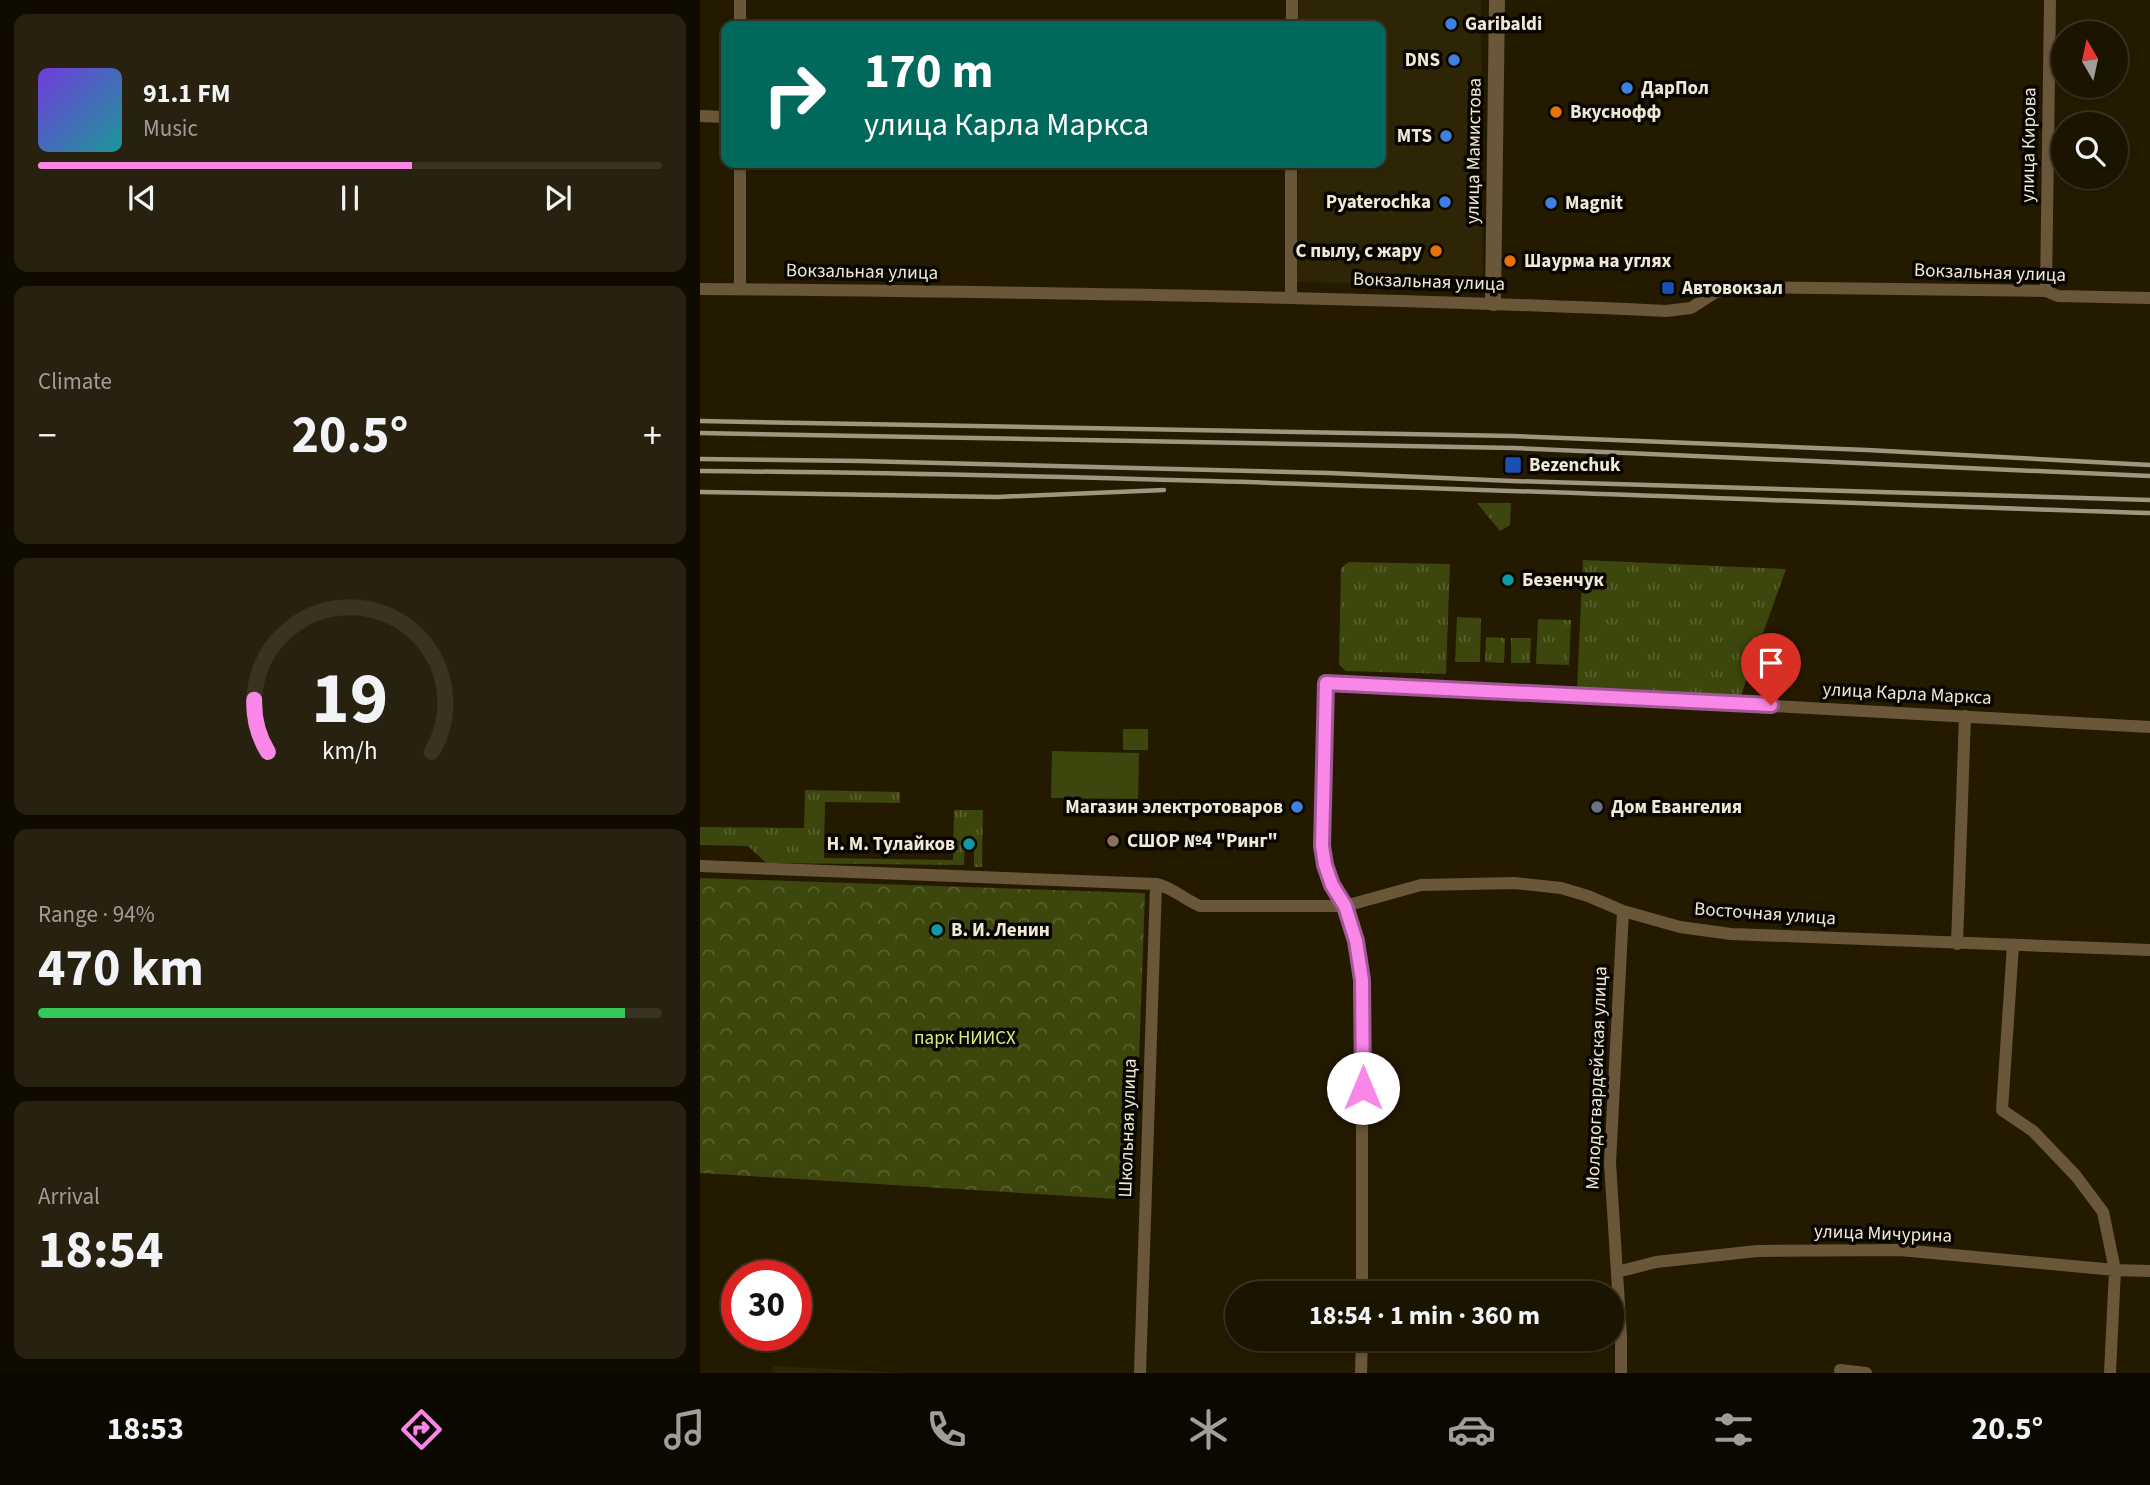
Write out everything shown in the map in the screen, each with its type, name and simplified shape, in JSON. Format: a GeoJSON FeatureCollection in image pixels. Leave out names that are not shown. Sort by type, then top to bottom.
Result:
{"type":"FeatureCollection","features":[{"type":"Feature","properties":{"kind":"street"},"geometry":{"type":"LineString","coordinates":[[740,0],[740,21]]}},
{"type":"Feature","properties":{"kind":"street"},"geometry":{"type":"LineString","coordinates":[[1292,0],[1292,21]]}},
{"type":"Feature","properties":{"kind":"street","name":"улица Мамистова"},"geometry":{"type":"LineString","coordinates":[[1493,303],[1497,0]]}},
{"type":"Feature","properties":{"kind":"street","name":"улица Кирова"},"geometry":{"type":"LineString","coordinates":[[2046,291],[2050,0]]}},
{"type":"Feature","properties":{"kind":"street"},"geometry":{"type":"LineString","coordinates":[[700,116],[721,117]]}},
{"type":"Feature","properties":{"kind":"street"},"geometry":{"type":"LineString","coordinates":[[740,168],[740,289]]}},
{"type":"Feature","properties":{"kind":"street"},"geometry":{"type":"LineString","coordinates":[[1291,168],[1291,297]]}},
{"type":"Feature","properties":{"kind":"street","name":"Вокзальная улица"},"geometry":{"type":"LineString","coordinates":[[700,289],[1291,297],[1666,311],[1691,308],[1716,292],[1743,287],[2046,291],[2058,296],[2150,298]]}},
{"type":"Feature","properties":{"kind":"street","name":"улица Карла Маркса"},"geometry":{"type":"LineString","coordinates":[[1345,906],[1332,885],[1322,846],[1326,683],[2150,727]]}},
{"type":"Feature","properties":{"kind":"street"},"geometry":{"type":"LineString","coordinates":[[1957,944],[1965,716]]}},
{"type":"Feature","properties":{"kind":"street"},"geometry":{"type":"LineString","coordinates":[[700,866],[1156,884],[1200,906],[1345,906],[1356,941],[1362,980],[1363,1281]]}},
{"type":"Feature","properties":{"kind":"street","name":"Восточная улица"},"geometry":{"type":"LineString","coordinates":[[1345,906],[1421,885],[1514,883],[1561,888],[1623,911],[1680,927],[1731,934],[2150,950]]}},
{"type":"Feature","properties":{"kind":"street","name":"Школьная улица"},"geometry":{"type":"LineString","coordinates":[[1140,1373],[1156,884]]}},
{"type":"Feature","properties":{"kind":"street","name":"Молодогвардейская улица"},"geometry":{"type":"LineString","coordinates":[[1621,1373],[1610,1163],[1623,911]]}},
{"type":"Feature","properties":{"kind":"street"},"geometry":{"type":"LineString","coordinates":[[2013,945],[2002,1110],[2033,1131],[2076,1176],[2103,1212],[2115,1269],[2110,1373]]}},
{"type":"Feature","properties":{"kind":"street","name":"улица Мичурина"},"geometry":{"type":"LineString","coordinates":[[1617,1272],[1656,1262],[1757,1251],[1900,1250],[2150,1270]]}},
{"type":"Feature","properties":{"kind":"street"},"geometry":{"type":"LineString","coordinates":[[1361,1373],[1362,1351]]}},
{"type":"Feature","properties":{"kind":"street"},"geometry":{"type":"LineString","coordinates":[[1840,1370],[1866,1373]]}},
{"type":"Feature","properties":{"kind":"shaded area"},"geometry":{"type":"Polygon","coordinates":[[[1299,0],[1481,0],[1483,286],[1297,282],[1298,168],[1386,168],[1386,21],[1299,21],[1299,0]]]}},
{"type":"Feature","properties":{"kind":"shaded area"},"geometry":{"type":"Polygon","coordinates":[[[773,1366],[908,1373],[772,1373],[773,1366]]]}},
{"type":"Feature","properties":{"kind":"green space"},"geometry":{"type":"Polygon","coordinates":[[[1477,503],[1511,503],[1510,525],[1500,531],[1477,503]]]}},
{"type":"Feature","properties":{"kind":"green space"},"geometry":{"type":"Polygon","coordinates":[[[1583,560],[1786,569],[1741,695],[1577,688],[1583,560]]]}},
{"type":"Feature","properties":{"kind":"green space"},"geometry":{"type":"Polygon","coordinates":[[[1349,562],[1450,564],[1446,674],[1346,671],[1339,665],[1341,568],[1349,562]]]}},
{"type":"Feature","properties":{"kind":"green space"},"geometry":{"type":"Polygon","coordinates":[[[1457,617],[1481,618],[1480,662],[1455,662],[1457,617]]]}},
{"type":"Feature","properties":{"kind":"green space"},"geometry":{"type":"Polygon","coordinates":[[[1538,619],[1571,620],[1569,665],[1536,664],[1538,619]]]}},
{"type":"Feature","properties":{"kind":"green space"},"geometry":{"type":"Polygon","coordinates":[[[1486,637],[1505,638],[1504,663],[1485,662],[1486,637]]]}},
{"type":"Feature","properties":{"kind":"green space"},"geometry":{"type":"Polygon","coordinates":[[[1511,638],[1531,638],[1530,663],[1511,663],[1511,638]]]}},
{"type":"Feature","properties":{"kind":"green space"},"geometry":{"type":"Polygon","coordinates":[[[1123,729],[1148,729],[1148,750],[1123,750],[1123,729]]]}},
{"type":"Feature","properties":{"kind":"green space"},"geometry":{"type":"Polygon","coordinates":[[[1052,751],[1139,753],[1138,799],[1051,798],[1052,751]]]}},
{"type":"Feature","properties":{"kind":"green space"},"geometry":{"type":"Polygon","coordinates":[[[805,790],[900,792],[900,803],[825,802],[824,858],[953,860],[954,810],[983,810],[982,867],[974,867],[974,839],[965,840],[964,865],[766,863],[748,846],[700,845],[700,827],[804,828],[805,790]]]}},
{"type":"Feature","properties":{"kind":"green space","name":"парк НИИСХ"},"geometry":{"type":"Polygon","coordinates":[[[700,878],[1145,893],[1134,1200],[700,1173],[700,878]]]}},
{"type":"Feature","properties":{"kind":"railway"},"geometry":{"type":"LineString","coordinates":[[700,421],[1512,436],[1867,450],[2150,465]]}},
{"type":"Feature","properties":{"kind":"railway"},"geometry":{"type":"LineString","coordinates":[[700,433],[1514,448],[2150,476]]}},
{"type":"Feature","properties":{"kind":"railway"},"geometry":{"type":"LineString","coordinates":[[700,459],[1329,473],[2150,500]]}},
{"type":"Feature","properties":{"kind":"railway"},"geometry":{"type":"LineString","coordinates":[[700,471],[1244,482],[2150,513]]}},
{"type":"Feature","properties":{"kind":"railway"},"geometry":{"type":"LineString","coordinates":[[700,492],[997,497],[1164,490]]}},
{"type":"Feature","properties":{"kind":"place","name":"Garibaldi"},"geometry":{"type":"Point","coordinates":[1451,24]}},
{"type":"Feature","properties":{"kind":"place","name":"DNS"},"geometry":{"type":"Point","coordinates":[1454,60]}},
{"type":"Feature","properties":{"kind":"place","name":"ДарПол"},"geometry":{"type":"Point","coordinates":[1627,88]}},
{"type":"Feature","properties":{"kind":"place","name":"Вкуснофф"},"geometry":{"type":"Point","coordinates":[1556,112]}},
{"type":"Feature","properties":{"kind":"place","name":"MTS"},"geometry":{"type":"Point","coordinates":[1446,136]}},
{"type":"Feature","properties":{"kind":"place","name":"Pyaterochka"},"geometry":{"type":"Point","coordinates":[1445,202]}},
{"type":"Feature","properties":{"kind":"place","name":"Magnit"},"geometry":{"type":"Point","coordinates":[1551,203]}},
{"type":"Feature","properties":{"kind":"place","name":"С пылу, с жару"},"geometry":{"type":"Point","coordinates":[1436,251]}},
{"type":"Feature","properties":{"kind":"place","name":"Шаурма на углях"},"geometry":{"type":"Point","coordinates":[1510,261]}},
{"type":"Feature","properties":{"kind":"place","name":"Автовокзал"},"geometry":{"type":"Point","coordinates":[1668,288]}},
{"type":"Feature","properties":{"kind":"place","name":"Bezenchuk"},"geometry":{"type":"Point","coordinates":[1513,465]}},
{"type":"Feature","properties":{"kind":"place","name":"Безенчук"},"geometry":{"type":"Point","coordinates":[1508,580]}},
{"type":"Feature","properties":{"kind":"place","name":"Магазин электротоваров"},"geometry":{"type":"Point","coordinates":[1297,807]}},
{"type":"Feature","properties":{"kind":"place","name":"Дом Евангелия"},"geometry":{"type":"Point","coordinates":[1597,807]}},
{"type":"Feature","properties":{"kind":"place","name":"СШОР №4 \"Ринг\""},"geometry":{"type":"Point","coordinates":[1113,841]}},
{"type":"Feature","properties":{"kind":"place","name":"Н. М. Тулайков"},"geometry":{"type":"Point","coordinates":[969,844]}},
{"type":"Feature","properties":{"kind":"place","name":"В. И. Ленин"},"geometry":{"type":"Point","coordinates":[937,930]}},
{"type":"Feature","properties":{"kind":"route"},"geometry":{"type":"LineString","coordinates":[[1363,1088],[1362,980],[1356,941],[1345,906],[1332,885],[1322,846],[1326,683],[1771,705]]}}]}
